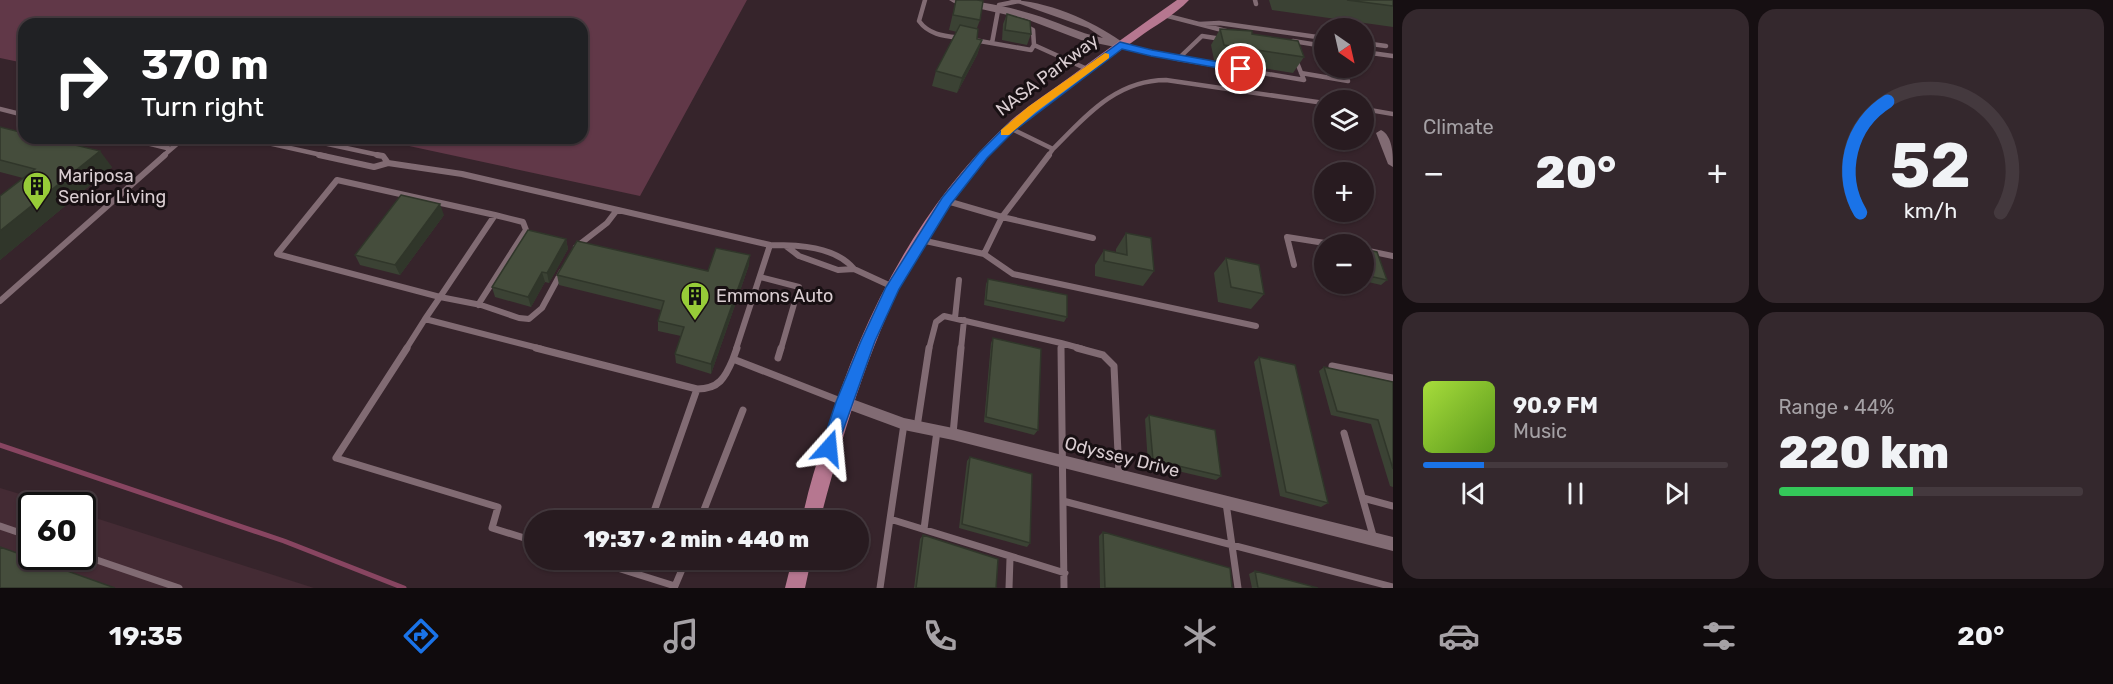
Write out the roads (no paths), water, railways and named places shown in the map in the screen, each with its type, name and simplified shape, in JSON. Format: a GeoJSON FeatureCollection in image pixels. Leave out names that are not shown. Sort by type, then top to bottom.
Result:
{"type":"FeatureCollection","features":[{"type":"Feature","properties":{"kind":"main road","name":"NASA Parkway"},"geometry":{"type":"LineString","coordinates":[[814,510],[829,448],[868,341],[893,287],[947,201],[983,155],[1010,128],[1087,69],[1184,0]]}},
{"type":"Feature","properties":{"kind":"main road"},"geometry":{"type":"LineString","coordinates":[[795,588],[800,570]]}},
{"type":"Feature","properties":{"kind":"street"},"geometry":{"type":"LineString","coordinates":[[954,0],[998,13],[1053,25],[1085,38],[1120,45]]}},
{"type":"Feature","properties":{"kind":"street"},"geometry":{"type":"LineString","coordinates":[[1017,1],[1092,26],[1120,45]]}},
{"type":"Feature","properties":{"kind":"street"},"geometry":{"type":"LineString","coordinates":[[1381,133],[1393,164]]}},
{"type":"Feature","properties":{"kind":"street","name":"Odyssey Drive"},"geometry":{"type":"LineString","coordinates":[[844,402],[910,426],[953,434],[1393,544]]}},
{"type":"Feature","properties":{"kind":"lane"},"geometry":{"type":"LineString","coordinates":[[925,0],[919,21],[922,26],[938,34],[1031,50],[1034,45],[1034,30],[1018,24]]}},
{"type":"Feature","properties":{"kind":"lane"},"geometry":{"type":"LineString","coordinates":[[992,43],[1001,3],[1017,1]]}},
{"type":"Feature","properties":{"kind":"lane"},"geometry":{"type":"LineString","coordinates":[[998,13],[1008,21]]}},
{"type":"Feature","properties":{"kind":"lane"},"geometry":{"type":"LineString","coordinates":[[1163,15],[1230,32]]}},
{"type":"Feature","properties":{"kind":"lane"},"geometry":{"type":"LineString","coordinates":[[1193,24],[1219,23],[1314,37]]}},
{"type":"Feature","properties":{"kind":"lane"},"geometry":{"type":"LineString","coordinates":[[1219,30],[1219,39]]}},
{"type":"Feature","properties":{"kind":"lane"},"geometry":{"type":"LineString","coordinates":[[1120,45],[1178,58],[1304,80],[1292,50],[1202,36],[1178,58]]}},
{"type":"Feature","properties":{"kind":"lane"},"geometry":{"type":"LineString","coordinates":[[1289,41],[1314,45]]}},
{"type":"Feature","properties":{"kind":"lane"},"geometry":{"type":"LineString","coordinates":[[1374,44],[1386,46]]}},
{"type":"Feature","properties":{"kind":"lane"},"geometry":{"type":"LineString","coordinates":[[1034,45],[1087,69]]}},
{"type":"Feature","properties":{"kind":"lane"},"geometry":{"type":"LineString","coordinates":[[1374,53],[1393,56]]}},
{"type":"Feature","properties":{"kind":"lane"},"geometry":{"type":"LineString","coordinates":[[1301,73],[1314,75]]}},
{"type":"Feature","properties":{"kind":"lane"},"geometry":{"type":"LineString","coordinates":[[1330,78],[1348,81],[1347,78]]}},
{"type":"Feature","properties":{"kind":"lane"},"geometry":{"type":"LineString","coordinates":[[984,254],[1002,217],[1053,149],[1122,89],[1145,80],[1166,80],[1314,102]]}},
{"type":"Feature","properties":{"kind":"lane"},"geometry":{"type":"LineString","coordinates":[[0,109],[18,114]]}},
{"type":"Feature","properties":{"kind":"lane"},"geometry":{"type":"LineString","coordinates":[[1374,111],[1393,114]]}},
{"type":"Feature","properties":{"kind":"lane"},"geometry":{"type":"LineString","coordinates":[[1010,128],[1053,149]]}},
{"type":"Feature","properties":{"kind":"lane"},"geometry":{"type":"LineString","coordinates":[[151,144],[171,149]]}},
{"type":"Feature","properties":{"kind":"lane"},"geometry":{"type":"LineString","coordinates":[[0,301],[177,144]]}},
{"type":"Feature","properties":{"kind":"lane"},"geometry":{"type":"LineString","coordinates":[[272,144],[374,167],[388,163],[462,174],[770,245],[807,244],[848,262],[854,270]]}},
{"type":"Feature","properties":{"kind":"lane"},"geometry":{"type":"LineString","coordinates":[[328,144],[383,156],[388,163]]}},
{"type":"Feature","properties":{"kind":"lane"},"geometry":{"type":"LineString","coordinates":[[478,304],[526,230],[523,222],[337,180],[278,254],[529,319],[542,308],[567,260]]}},
{"type":"Feature","properties":{"kind":"lane"},"geometry":{"type":"LineString","coordinates":[[947,201],[1002,217],[1093,238]]}},
{"type":"Feature","properties":{"kind":"lane"},"geometry":{"type":"LineString","coordinates":[[573,251],[607,223],[617,210]]}},
{"type":"Feature","properties":{"kind":"lane"},"geometry":{"type":"LineString","coordinates":[[495,215],[336,458],[498,507],[492,528],[524,538]]}},
{"type":"Feature","properties":{"kind":"lane"},"geometry":{"type":"LineString","coordinates":[[1294,265],[1287,237],[1314,241]]}},
{"type":"Feature","properties":{"kind":"lane"},"geometry":{"type":"LineString","coordinates":[[921,240],[971,253],[984,254],[1014,274],[1256,326]]}},
{"type":"Feature","properties":{"kind":"lane"},"geometry":{"type":"LineString","coordinates":[[425,319],[697,390],[710,390],[718,386],[725,377],[733,358],[770,245]]}},
{"type":"Feature","properties":{"kind":"lane"},"geometry":{"type":"LineString","coordinates":[[786,246],[799,256],[838,270],[854,270],[893,287]]}},
{"type":"Feature","properties":{"kind":"lane"},"geometry":{"type":"LineString","coordinates":[[1374,252],[1393,256]]}},
{"type":"Feature","properties":{"kind":"lane"},"geometry":{"type":"LineString","coordinates":[[760,277],[799,287],[778,358]]}},
{"type":"Feature","properties":{"kind":"lane"},"geometry":{"type":"LineString","coordinates":[[955,318],[959,280]]}},
{"type":"Feature","properties":{"kind":"lane"},"geometry":{"type":"LineString","coordinates":[[880,588],[890,519],[930,335],[936,322],[944,316],[1103,355],[1114,366],[1119,476]]}},
{"type":"Feature","properties":{"kind":"lane"},"geometry":{"type":"LineString","coordinates":[[953,434],[964,320]]}},
{"type":"Feature","properties":{"kind":"lane"},"geometry":{"type":"LineString","coordinates":[[1061,343],[1064,588]]}},
{"type":"Feature","properties":{"kind":"lane"},"geometry":{"type":"LineString","coordinates":[[733,358],[844,402]]}},
{"type":"Feature","properties":{"kind":"lane"},"geometry":{"type":"LineString","coordinates":[[1332,366],[1393,378]]}},
{"type":"Feature","properties":{"kind":"lane"},"geometry":{"type":"LineString","coordinates":[[655,510],[697,390]]}},
{"type":"Feature","properties":{"kind":"lane"},"geometry":{"type":"LineString","coordinates":[[704,510],[743,410]]}},
{"type":"Feature","properties":{"kind":"lane"},"geometry":{"type":"LineString","coordinates":[[924,529],[937,431]]}},
{"type":"Feature","properties":{"kind":"lane"},"geometry":{"type":"LineString","coordinates":[[1344,433],[1374,540]]}},
{"type":"Feature","properties":{"kind":"lane"},"geometry":{"type":"LineString","coordinates":[[1363,498],[1393,506]]}},
{"type":"Feature","properties":{"kind":"lane"},"geometry":{"type":"LineString","coordinates":[[1063,501],[1393,587]]}},
{"type":"Feature","properties":{"kind":"lane"},"geometry":{"type":"LineString","coordinates":[[1226,503],[1238,588]]}},
{"type":"Feature","properties":{"kind":"lane"},"geometry":{"type":"LineString","coordinates":[[890,519],[1010,558],[1065,573]]}},
{"type":"Feature","properties":{"kind":"lane"},"geometry":{"type":"LineString","coordinates":[[0,526],[18,532]]}},
{"type":"Feature","properties":{"kind":"lane"},"geometry":{"type":"LineString","coordinates":[[1009,588],[1010,558]]}},
{"type":"Feature","properties":{"kind":"lane"},"geometry":{"type":"LineString","coordinates":[[96,560],[179,588]]}},
{"type":"Feature","properties":{"kind":"lane"},"geometry":{"type":"LineString","coordinates":[[626,570],[675,586],[682,570]]}},
{"type":"Feature","properties":{"kind":"waterway"},"geometry":{"type":"LineString","coordinates":[[0,445],[284,541],[404,588]]}},
{"type":"Feature","properties":{"kind":"place","name":"Mariposa Senior Living"},"geometry":{"type":"Point","coordinates":[37,212]}},
{"type":"Feature","properties":{"kind":"place","name":"Emmons Auto"},"geometry":{"type":"Point","coordinates":[695,322]}}]}
